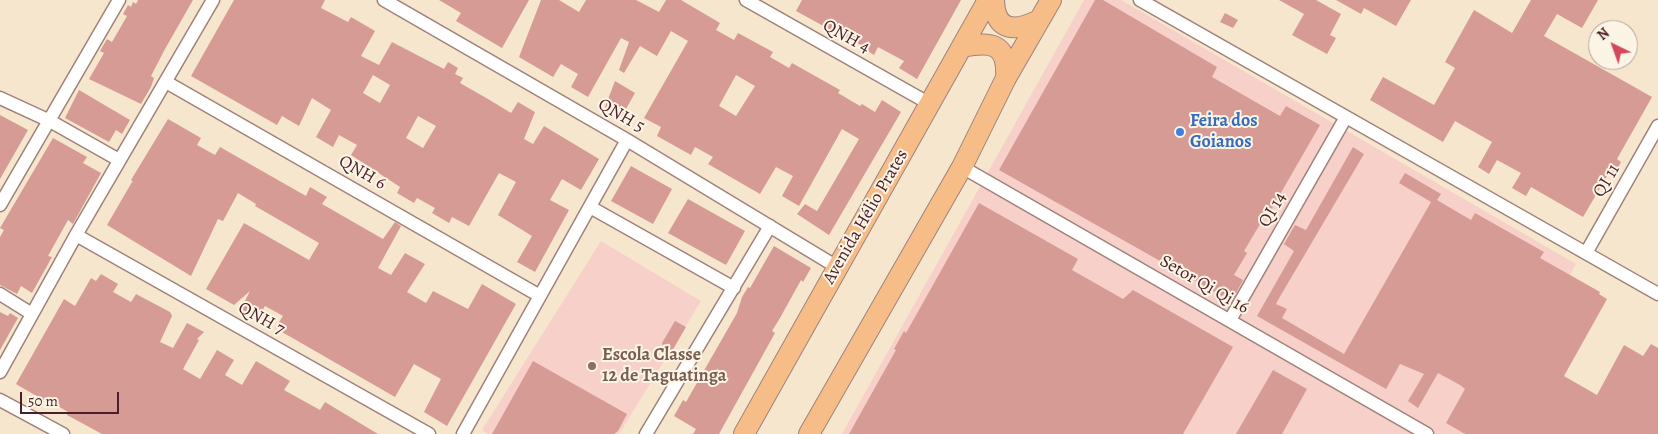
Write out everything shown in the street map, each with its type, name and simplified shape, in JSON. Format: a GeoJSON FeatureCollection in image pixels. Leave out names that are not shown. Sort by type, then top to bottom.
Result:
{"type":"FeatureCollection","features":[{"type":"Feature","properties":{"kind":"main road","name":"Avenida Hélio Prates"},"geometry":{"type":"LineString","coordinates":[[744,434],[988,0]]}},
{"type":"Feature","properties":{"kind":"main road"},"geometry":{"type":"LineString","coordinates":[[994,0],[996,15],[1002,24],[1012,29],[1024,28],[1039,20]]}},
{"type":"Feature","properties":{"kind":"main road"},"geometry":{"type":"LineString","coordinates":[[809,434],[962,167],[1006,78],[1051,0]]}},
{"type":"Feature","properties":{"kind":"main road"},"geometry":{"type":"LineString","coordinates":[[962,47],[988,43],[996,47],[1007,64],[1006,78]]}},
{"type":"Feature","properties":{"kind":"street"},"geometry":{"type":"LineString","coordinates":[[0,206],[119,0]]}},
{"type":"Feature","properties":{"kind":"street"},"geometry":{"type":"LineString","coordinates":[[0,372],[76,235],[213,0]]}},
{"type":"Feature","properties":{"kind":"street","name":"QNH 5"},"geometry":{"type":"LineString","coordinates":[[384,0],[627,140],[837,267]]}},
{"type":"Feature","properties":{"kind":"street","name":"QNH 4"},"geometry":{"type":"LineString","coordinates":[[746,0],[930,104]]}},
{"type":"Feature","properties":{"kind":"street"},"geometry":{"type":"LineString","coordinates":[[1140,0],[1658,294]]}},
{"type":"Feature","properties":{"kind":"street","name":"QNH 6"},"geometry":{"type":"LineString","coordinates":[[166,82],[540,296]]}},
{"type":"Feature","properties":{"kind":"street"},"geometry":{"type":"LineString","coordinates":[[0,98],[50,121],[119,160]]}},
{"type":"Feature","properties":{"kind":"street","name":"QI 14"},"geometry":{"type":"LineString","coordinates":[[1230,320],[1346,117]]}},
{"type":"Feature","properties":{"kind":"street","name":"QI 11"},"geometry":{"type":"LineString","coordinates":[[1586,253],[1658,126]]}},
{"type":"Feature","properties":{"kind":"street"},"geometry":{"type":"LineString","coordinates":[[463,434],[627,140]]}},
{"type":"Feature","properties":{"kind":"street","name":"Setor Qi Qi 16"},"geometry":{"type":"LineString","coordinates":[[962,167],[1427,434]]}},
{"type":"Feature","properties":{"kind":"street"},"geometry":{"type":"LineString","coordinates":[[590,207],[734,288]]}},
{"type":"Feature","properties":{"kind":"street"},"geometry":{"type":"LineString","coordinates":[[646,434],[770,226]]}},
{"type":"Feature","properties":{"kind":"street","name":"QNH 7"},"geometry":{"type":"LineString","coordinates":[[76,235],[429,434]]}},
{"type":"Feature","properties":{"kind":"street"},"geometry":{"type":"LineString","coordinates":[[0,294],[32,314]]}},
{"type":"Feature","properties":{"kind":"street"},"geometry":{"type":"LineString","coordinates":[[0,400],[63,434]]}},
{"type":"Feature","properties":{"kind":"shaded area","name":"Feira dos Goianos"},"geometry":{"type":"Polygon","coordinates":[[[1084,0],[1121,0],[1576,264],[1481,434],[842,434],[1084,0]]]}},
{"type":"Feature","properties":{"kind":"shaded area","name":"Escola Classe 12 de Taguatinga"},"geometry":{"type":"Polygon","coordinates":[[[601,241],[701,301],[619,434],[488,434],[482,430],[601,241]]]}},
{"type":"Feature","properties":{"kind":"building"},"geometry":{"type":"Polygon","coordinates":[[[138,0],[193,0],[151,76],[154,78],[151,87],[141,104],[89,79],[104,53],[100,51],[107,39],[112,42],[127,16],[123,14],[128,5],[131,7],[133,2],[136,4],[138,0]]]}},
{"type":"Feature","properties":{"kind":"building"},"geometry":{"type":"Polygon","coordinates":[[[234,0],[325,0],[321,8],[348,22],[351,17],[375,31],[361,56],[379,65],[392,42],[444,69],[448,62],[458,68],[455,74],[463,78],[460,83],[511,113],[518,102],[535,112],[524,139],[533,144],[544,126],[599,159],[581,190],[562,179],[550,200],[569,210],[535,272],[517,262],[532,236],[498,215],[516,182],[499,173],[469,226],[452,217],[449,223],[432,213],[435,208],[417,198],[414,203],[397,193],[400,187],[351,155],[357,145],[339,135],[333,147],[316,137],[331,110],[312,98],[299,126],[282,116],[277,125],[191,76],[234,0]],[[373,75],[363,93],[380,103],[390,85],[373,75]],[[418,116],[406,138],[423,148],[436,126],[418,116]]]}},
{"type":"Feature","properties":{"kind":"building"},"geometry":{"type":"Polygon","coordinates":[[[439,0],[529,0],[502,48],[456,21],[461,13],[439,0]]]}},
{"type":"Feature","properties":{"kind":"building"},"geometry":{"type":"Polygon","coordinates":[[[541,0],[559,0],[579,12],[586,0],[636,0],[659,12],[666,0],[681,0],[720,23],[716,30],[734,40],[738,33],[773,52],[770,57],[789,68],[792,63],[840,90],[838,93],[860,106],[862,104],[875,112],[882,100],[901,112],[829,235],[797,214],[805,204],[817,211],[859,139],[842,129],[799,206],[782,196],[793,176],[776,167],[760,194],[708,164],[713,157],[695,147],[691,155],[657,136],[661,127],[644,118],[688,41],[671,31],[657,56],[640,46],[624,73],[619,70],[629,42],[621,38],[588,97],[571,87],[578,74],[561,64],[553,77],[519,57],[541,0]],[[736,75],[719,106],[736,116],[755,86],[736,75]]]}},
{"type":"Feature","properties":{"kind":"building"},"geometry":{"type":"Polygon","coordinates":[[[802,0],[961,0],[917,79],[899,68],[904,61],[878,47],[874,55],[865,49],[866,47],[847,39],[796,11],[802,0]]]}},
{"type":"Feature","properties":{"kind":"building"},"geometry":{"type":"Polygon","coordinates":[[[1095,0],[1103,0],[1217,67],[1212,77],[1280,116],[1286,106],[1320,125],[1271,210],[1269,209],[1244,251],[1247,253],[1234,275],[1243,280],[1233,299],[1224,294],[1222,296],[999,170],[1095,0]]]}},
{"type":"Feature","properties":{"kind":"building"},"geometry":{"type":"Polygon","coordinates":[[[1279,0],[1316,0],[1341,14],[1330,35],[1336,38],[1327,54],[1292,35],[1304,14],[1279,0]]]}},
{"type":"Feature","properties":{"kind":"building"},"geometry":{"type":"Polygon","coordinates":[[[1336,0],[1411,0],[1396,26],[1364,8],[1361,14],[1336,0]]]}},
{"type":"Feature","properties":{"kind":"building"},"geometry":{"type":"Polygon","coordinates":[[[1531,0],[1598,0],[1582,28],[1557,14],[1544,36],[1588,61],[1588,70],[1604,70],[1652,97],[1617,159],[1621,162],[1615,174],[1610,171],[1583,217],[1531,187],[1526,196],[1512,188],[1521,173],[1497,160],[1489,174],[1478,167],[1492,142],[1455,121],[1443,142],[1370,100],[1383,77],[1434,105],[1455,68],[1445,62],[1474,10],[1512,33],[1531,0]]]}},
{"type":"Feature","properties":{"kind":"building"},"geometry":{"type":"Polygon","coordinates":[[[1225,13],[1238,20],[1233,28],[1220,22],[1225,13]]]}},
{"type":"Feature","properties":{"kind":"building"},"geometry":{"type":"Polygon","coordinates":[[[615,81],[635,93],[622,116],[605,107],[615,81]]]}},
{"type":"Feature","properties":{"kind":"building"},"geometry":{"type":"Polygon","coordinates":[[[79,90],[130,120],[122,134],[116,130],[109,142],[65,118],[79,90]]]}},
{"type":"Feature","properties":{"kind":"building"},"geometry":{"type":"Polygon","coordinates":[[[0,115],[28,130],[0,179],[0,115]]]}},
{"type":"Feature","properties":{"kind":"building"},"geometry":{"type":"Polygon","coordinates":[[[168,119],[201,138],[197,145],[215,155],[220,147],[306,196],[310,187],[327,197],[322,204],[383,239],[395,222],[401,226],[378,268],[391,275],[405,253],[425,264],[407,292],[426,303],[433,291],[468,309],[482,284],[516,304],[447,426],[424,412],[441,379],[414,364],[395,397],[275,328],[283,316],[265,306],[258,318],[241,309],[250,291],[234,305],[206,289],[244,223],[309,260],[319,243],[255,206],[256,204],[238,193],[223,221],[218,219],[191,276],[107,225],[132,182],[134,183],[131,180],[168,119]]]}},
{"type":"Feature","properties":{"kind":"building"},"geometry":{"type":"Polygon","coordinates":[[[53,138],[87,157],[83,163],[101,173],[73,224],[68,220],[48,256],[52,257],[32,293],[21,286],[17,294],[0,285],[0,237],[4,230],[0,228],[53,138]]]}},
{"type":"Feature","properties":{"kind":"building"},"geometry":{"type":"Polygon","coordinates":[[[1353,147],[1364,154],[1276,304],[1287,309],[1282,318],[1344,354],[1431,202],[1399,183],[1405,173],[1441,194],[1437,200],[1471,220],[1475,213],[1544,252],[1540,258],[1600,292],[1599,294],[1607,299],[1564,376],[1597,395],[1624,345],[1643,356],[1651,344],[1658,348],[1658,434],[1465,434],[1446,423],[1465,389],[1460,385],[1438,373],[1418,408],[1408,401],[1424,374],[1400,364],[1386,389],[1257,316],[1294,251],[1284,244],[1295,225],[1306,230],[1353,147]]]}},
{"type":"Feature","properties":{"kind":"building"},"geometry":{"type":"Polygon","coordinates":[[[631,166],[672,189],[653,224],[611,201],[631,166]]]}},
{"type":"Feature","properties":{"kind":"building"},"geometry":{"type":"Polygon","coordinates":[[[688,199],[745,231],[726,265],[668,233],[688,199]]]}},
{"type":"Feature","properties":{"kind":"building"},"geometry":{"type":"Polygon","coordinates":[[[979,203],[1078,259],[1072,270],[1123,299],[1133,290],[1233,347],[1183,434],[849,434],[896,350],[894,349],[904,331],[906,333],[979,203]]]}},
{"type":"Feature","properties":{"kind":"building"},"geometry":{"type":"Polygon","coordinates":[[[774,246],[811,268],[803,282],[801,280],[772,331],[775,333],[719,434],[693,434],[696,429],[674,416],[683,400],[686,402],[737,313],[742,297],[748,287],[750,288],[774,246]]]}},
{"type":"Feature","properties":{"kind":"building"},"geometry":{"type":"Polygon","coordinates":[[[101,274],[118,284],[113,292],[131,302],[136,294],[170,312],[172,316],[160,342],[173,348],[187,323],[204,332],[197,339],[199,340],[183,369],[200,379],[217,350],[234,360],[225,375],[242,385],[256,361],[290,381],[284,390],[320,410],[325,402],[378,434],[102,434],[67,415],[68,412],[16,384],[64,299],[75,306],[91,278],[96,281],[101,274]]]}},
{"type":"Feature","properties":{"kind":"building"},"geometry":{"type":"Polygon","coordinates":[[[0,312],[8,316],[10,313],[18,318],[0,350],[0,312]]]}},
{"type":"Feature","properties":{"kind":"building"},"geometry":{"type":"Polygon","coordinates":[[[675,321],[686,327],[667,360],[662,343],[675,321]]]}},
{"type":"Feature","properties":{"kind":"building"},"geometry":{"type":"Polygon","coordinates":[[[533,361],[627,414],[618,431],[614,434],[492,434],[533,361]]]}},
{"type":"Feature","properties":{"kind":"building"},"geometry":{"type":"Polygon","coordinates":[[[1273,370],[1307,389],[1282,434],[1236,434],[1273,370]]]}},
{"type":"Feature","properties":{"kind":"place","name":"Feira dos Goianos"},"geometry":{"type":"Point","coordinates":[1180,132]}},
{"type":"Feature","properties":{"kind":"place","name":"Escola Classe 12 de Taguatinga"},"geometry":{"type":"Point","coordinates":[592,366]}}]}
